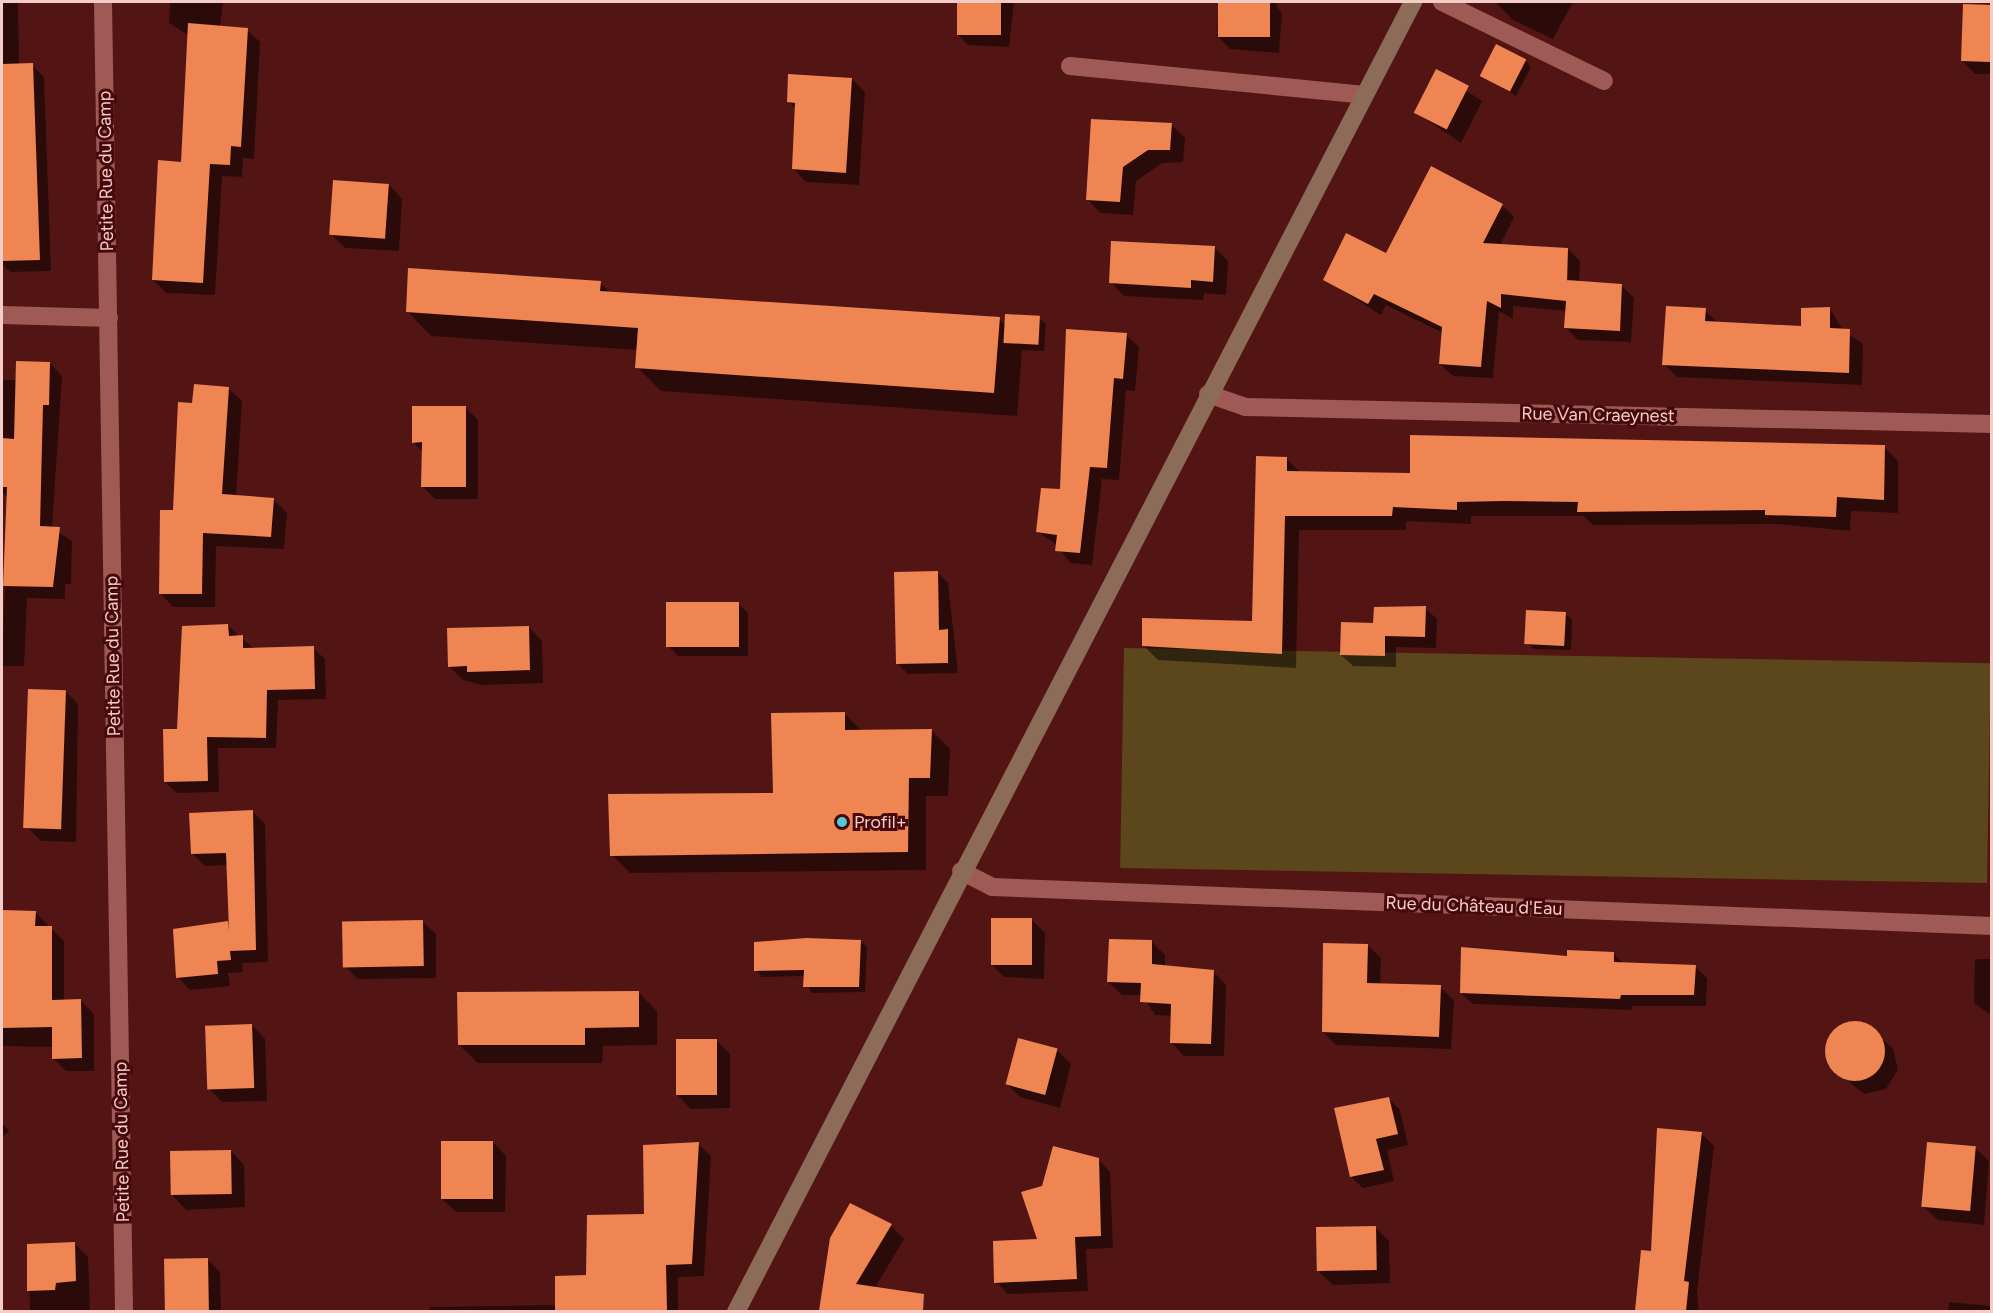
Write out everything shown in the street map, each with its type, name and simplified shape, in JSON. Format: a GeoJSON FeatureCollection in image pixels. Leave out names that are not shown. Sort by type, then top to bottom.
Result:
{"type":"FeatureCollection","features":[{"type":"Feature","properties":{"kind":"main road"},"geometry":{"type":"LineString","coordinates":[[736,1311],[961,871],[1413,2]]}},
{"type":"Feature","properties":{"kind":"street","name":"Petite Rue du Camp"},"geometry":{"type":"LineString","coordinates":[[103,2],[124,1311]]}},
{"type":"Feature","properties":{"kind":"street"},"geometry":{"type":"LineString","coordinates":[[1442,2],[1604,81]]}},
{"type":"Feature","properties":{"kind":"street"},"geometry":{"type":"LineString","coordinates":[[1070,66],[1365,95]]}},
{"type":"Feature","properties":{"kind":"street"},"geometry":{"type":"LineString","coordinates":[[2,315],[109,318]]}},
{"type":"Feature","properties":{"kind":"street","name":"Rue Van Craeynest"},"geometry":{"type":"LineString","coordinates":[[1208,394],[1245,407],[1992,424]]}},
{"type":"Feature","properties":{"kind":"street","name":"Rue du Château d'Eau"},"geometry":{"type":"LineString","coordinates":[[961,871],[992,887],[1992,926]]}},
{"type":"Feature","properties":{"kind":"shaded area"},"geometry":{"type":"Polygon","coordinates":[[[1124,648],[1991,663],[1987,883],[1120,868],[1124,648]]]}},
{"type":"Feature","properties":{"kind":"building"},"geometry":{"type":"Polygon","coordinates":[[[957,2],[1001,2],[1001,35],[957,35],[957,2]]]}},
{"type":"Feature","properties":{"kind":"building"},"geometry":{"type":"Polygon","coordinates":[[[1218,2],[1270,2],[1270,37],[1218,37],[1218,2]]]}},
{"type":"Feature","properties":{"kind":"building"},"geometry":{"type":"Polygon","coordinates":[[[1963,4],[1992,5],[1990,62],[1961,61],[1963,4]]]}},
{"type":"Feature","properties":{"kind":"building"},"geometry":{"type":"Polygon","coordinates":[[[188,23],[248,28],[241,147],[231,146],[230,165],[210,164],[203,283],[152,280],[158,160],[181,162],[188,23]]]}},
{"type":"Feature","properties":{"kind":"building"},"geometry":{"type":"Polygon","coordinates":[[[1496,44],[1526,59],[1510,92],[1480,76],[1496,44]]]}},
{"type":"Feature","properties":{"kind":"building"},"geometry":{"type":"Polygon","coordinates":[[[33,63],[40,260],[2,261],[2,64],[33,63]]]}},
{"type":"Feature","properties":{"kind":"building"},"geometry":{"type":"Polygon","coordinates":[[[1436,69],[1469,86],[1447,129],[1414,113],[1436,69]]]}},
{"type":"Feature","properties":{"kind":"building"},"geometry":{"type":"Polygon","coordinates":[[[788,74],[852,78],[846,173],[792,169],[795,103],[787,102],[788,74]]]}},
{"type":"Feature","properties":{"kind":"building"},"geometry":{"type":"Polygon","coordinates":[[[1091,119],[1172,123],[1170,150],[1148,150],[1123,167],[1120,202],[1086,200],[1091,119]]]}},
{"type":"Feature","properties":{"kind":"building"},"geometry":{"type":"Polygon","coordinates":[[[1431,166],[1503,204],[1483,243],[1568,248],[1567,280],[1622,284],[1620,331],[1564,328],[1566,301],[1501,294],[1501,308],[1487,301],[1481,367],[1439,364],[1442,327],[1374,294],[1368,304],[1323,280],[1346,233],[1386,253],[1431,166]]]}},
{"type":"Feature","properties":{"kind":"building"},"geometry":{"type":"Polygon","coordinates":[[[333,180],[389,184],[385,239],[329,235],[333,180]]]}},
{"type":"Feature","properties":{"kind":"building"},"geometry":{"type":"Polygon","coordinates":[[[1111,241],[1215,246],[1213,282],[1191,280],[1191,288],[1109,283],[1111,241]]]}},
{"type":"Feature","properties":{"kind":"building"},"geometry":{"type":"Polygon","coordinates":[[[408,268],[601,281],[600,291],[1000,317],[994,393],[635,368],[638,328],[406,312],[408,268]]]}},
{"type":"Feature","properties":{"kind":"building"},"geometry":{"type":"Polygon","coordinates":[[[1666,306],[1706,308],[1705,321],[1801,326],[1801,308],[1830,307],[1830,328],[1850,329],[1849,373],[1662,365],[1666,306]]]}},
{"type":"Feature","properties":{"kind":"building"},"geometry":{"type":"Polygon","coordinates":[[[1005,314],[1040,316],[1038,345],[1003,343],[1005,314]]]}},
{"type":"Feature","properties":{"kind":"building"},"geometry":{"type":"Polygon","coordinates":[[[1066,329],[1127,333],[1123,379],[1114,378],[1107,468],[1090,467],[1080,553],[1055,551],[1057,535],[1036,532],[1041,488],[1060,489],[1066,329]]]}},
{"type":"Feature","properties":{"kind":"building"},"geometry":{"type":"Polygon","coordinates":[[[16,361],[50,362],[49,405],[43,405],[40,526],[60,527],[53,587],[3,586],[7,487],[2,487],[2,438],[14,439],[16,361]]]}},
{"type":"Feature","properties":{"kind":"building"},"geometry":{"type":"Polygon","coordinates":[[[194,384],[229,387],[222,494],[274,498],[271,537],[203,533],[202,594],[159,594],[160,510],[173,510],[178,402],[192,403],[194,384]]]}},
{"type":"Feature","properties":{"kind":"building"},"geometry":{"type":"Polygon","coordinates":[[[412,406],[466,406],[466,487],[421,487],[422,442],[412,443],[412,406]]]}},
{"type":"Feature","properties":{"kind":"building"},"geometry":{"type":"Polygon","coordinates":[[[1410,435],[1885,445],[1884,500],[1837,497],[1836,517],[1765,515],[1765,510],[1577,512],[1578,502],[1503,501],[1457,502],[1457,510],[1393,507],[1392,516],[1285,516],[1282,654],[1142,646],[1142,618],[1252,621],[1256,456],[1287,457],[1287,471],[1410,473],[1410,435]]]}},
{"type":"Feature","properties":{"kind":"building"},"geometry":{"type":"Polygon","coordinates":[[[938,571],[939,630],[948,629],[948,663],[896,664],[894,572],[938,571]]]}},
{"type":"Feature","properties":{"kind":"building"},"geometry":{"type":"Polygon","coordinates":[[[666,602],[739,602],[739,647],[666,647],[666,602]]]}},
{"type":"Feature","properties":{"kind":"building"},"geometry":{"type":"Polygon","coordinates":[[[1426,606],[1425,637],[1385,636],[1385,656],[1340,655],[1341,622],[1373,623],[1374,607],[1426,606]]]}},
{"type":"Feature","properties":{"kind":"building"},"geometry":{"type":"Polygon","coordinates":[[[1526,610],[1566,612],[1564,646],[1524,644],[1526,610]]]}},
{"type":"Feature","properties":{"kind":"building"},"geometry":{"type":"Polygon","coordinates":[[[228,624],[229,636],[243,635],[243,648],[314,646],[315,689],[267,690],[266,738],[207,737],[208,781],[164,782],[163,729],[177,729],[182,626],[228,624]]]}},
{"type":"Feature","properties":{"kind":"building"},"geometry":{"type":"Polygon","coordinates":[[[529,626],[530,670],[467,672],[467,666],[448,667],[447,628],[529,626]]]}},
{"type":"Feature","properties":{"kind":"building"},"geometry":{"type":"Polygon","coordinates":[[[28,689],[66,690],[61,829],[23,828],[28,689]]]}},
{"type":"Feature","properties":{"kind":"building"},"geometry":{"type":"Polygon","coordinates":[[[845,712],[845,730],[932,729],[930,778],[909,778],[908,852],[610,856],[608,794],[773,793],[771,713],[845,712]]]}},
{"type":"Feature","properties":{"kind":"building"},"geometry":{"type":"Polygon","coordinates":[[[253,810],[256,950],[230,951],[231,960],[217,961],[218,974],[176,978],[173,929],[228,921],[229,931],[226,853],[191,854],[189,813],[253,810]]]}},
{"type":"Feature","properties":{"kind":"building"},"geometry":{"type":"Polygon","coordinates":[[[2,910],[36,911],[35,926],[52,926],[52,1000],[81,999],[82,1058],[52,1059],[52,1027],[2,1028],[2,910]]]}},
{"type":"Feature","properties":{"kind":"building"},"geometry":{"type":"Polygon","coordinates":[[[991,918],[1032,918],[1032,965],[991,965],[991,918]]]}},
{"type":"Feature","properties":{"kind":"building"},"geometry":{"type":"Polygon","coordinates":[[[423,920],[424,966],[343,967],[342,921],[423,920]]]}},
{"type":"Feature","properties":{"kind":"building"},"geometry":{"type":"Polygon","coordinates":[[[806,938],[861,940],[859,987],[803,987],[804,970],[754,971],[754,942],[806,938]]]}},
{"type":"Feature","properties":{"kind":"building"},"geometry":{"type":"Polygon","coordinates":[[[1109,939],[1152,940],[1152,964],[1214,970],[1211,1044],[1170,1043],[1171,1004],[1140,1002],[1141,983],[1107,982],[1109,939]]]}},
{"type":"Feature","properties":{"kind":"building"},"geometry":{"type":"Polygon","coordinates":[[[1323,943],[1368,944],[1367,983],[1441,985],[1439,1037],[1322,1032],[1323,943]]]}},
{"type":"Feature","properties":{"kind":"building"},"geometry":{"type":"Polygon","coordinates":[[[1461,947],[1567,956],[1567,950],[1614,952],[1614,962],[1696,965],[1694,995],[1621,995],[1620,999],[1460,993],[1461,947]]]}},
{"type":"Feature","properties":{"kind":"building"},"geometry":{"type":"Polygon","coordinates":[[[639,991],[639,1027],[585,1028],[585,1045],[458,1045],[457,992],[639,991]]]}},
{"type":"Feature","properties":{"kind":"building"},"geometry":{"type":"Polygon","coordinates":[[[1855,1021],[1872,1026],[1880,1034],[1885,1051],[1880,1068],[1872,1076],[1855,1081],[1838,1076],[1830,1068],[1825,1051],[1830,1034],[1838,1026],[1855,1021]]]}},
{"type":"Feature","properties":{"kind":"building"},"geometry":{"type":"Polygon","coordinates":[[[252,1024],[254,1088],[207,1090],[205,1026],[252,1024]]]}},
{"type":"Feature","properties":{"kind":"building"},"geometry":{"type":"Polygon","coordinates":[[[1018,1038],[1058,1049],[1045,1095],[1006,1084],[1018,1038]]]}},
{"type":"Feature","properties":{"kind":"building"},"geometry":{"type":"Polygon","coordinates":[[[676,1039],[717,1039],[717,1095],[676,1095],[676,1039]]]}},
{"type":"Feature","properties":{"kind":"building"},"geometry":{"type":"Polygon","coordinates":[[[1389,1097],[1398,1134],[1376,1139],[1384,1170],[1350,1177],[1334,1108],[1389,1097]]]}},
{"type":"Feature","properties":{"kind":"building"},"geometry":{"type":"Polygon","coordinates":[[[1657,1128],[1702,1132],[1684,1281],[1689,1282],[1686,1311],[1635,1311],[1641,1250],[1651,1251],[1657,1128]]]}},
{"type":"Feature","properties":{"kind":"building"},"geometry":{"type":"Polygon","coordinates":[[[441,1141],[493,1141],[493,1199],[441,1199],[441,1141]]]}},
{"type":"Feature","properties":{"kind":"building"},"geometry":{"type":"Polygon","coordinates":[[[699,1142],[692,1264],[666,1265],[667,1311],[555,1311],[555,1276],[586,1275],[587,1215],[644,1214],[643,1145],[699,1142]]]}},
{"type":"Feature","properties":{"kind":"building"},"geometry":{"type":"Polygon","coordinates":[[[1927,1142],[1976,1146],[1970,1211],[1921,1207],[1927,1142]]]}},
{"type":"Feature","properties":{"kind":"building"},"geometry":{"type":"Polygon","coordinates":[[[1053,1146],[1099,1158],[1101,1236],[1075,1237],[1077,1279],[994,1283],[993,1241],[1037,1239],[1021,1192],[1042,1186],[1053,1146]]]}},
{"type":"Feature","properties":{"kind":"building"},"geometry":{"type":"Polygon","coordinates":[[[231,1150],[232,1194],[171,1195],[170,1151],[231,1150]]]}},
{"type":"Feature","properties":{"kind":"building"},"geometry":{"type":"Polygon","coordinates":[[[850,1203],[892,1224],[856,1284],[924,1294],[923,1311],[819,1311],[830,1238],[850,1203]]]}},
{"type":"Feature","properties":{"kind":"building"},"geometry":{"type":"Polygon","coordinates":[[[1376,1226],[1377,1270],[1317,1271],[1316,1227],[1376,1226]]]}},
{"type":"Feature","properties":{"kind":"building"},"geometry":{"type":"Polygon","coordinates":[[[75,1242],[76,1281],[56,1283],[55,1290],[27,1291],[27,1244],[75,1242]]]}},
{"type":"Feature","properties":{"kind":"building"},"geometry":{"type":"Polygon","coordinates":[[[208,1258],[209,1311],[165,1312],[164,1259],[208,1258]]]}},
{"type":"Feature","properties":{"kind":"place","name":"Profil+"},"geometry":{"type":"Point","coordinates":[842,822]}}]}
